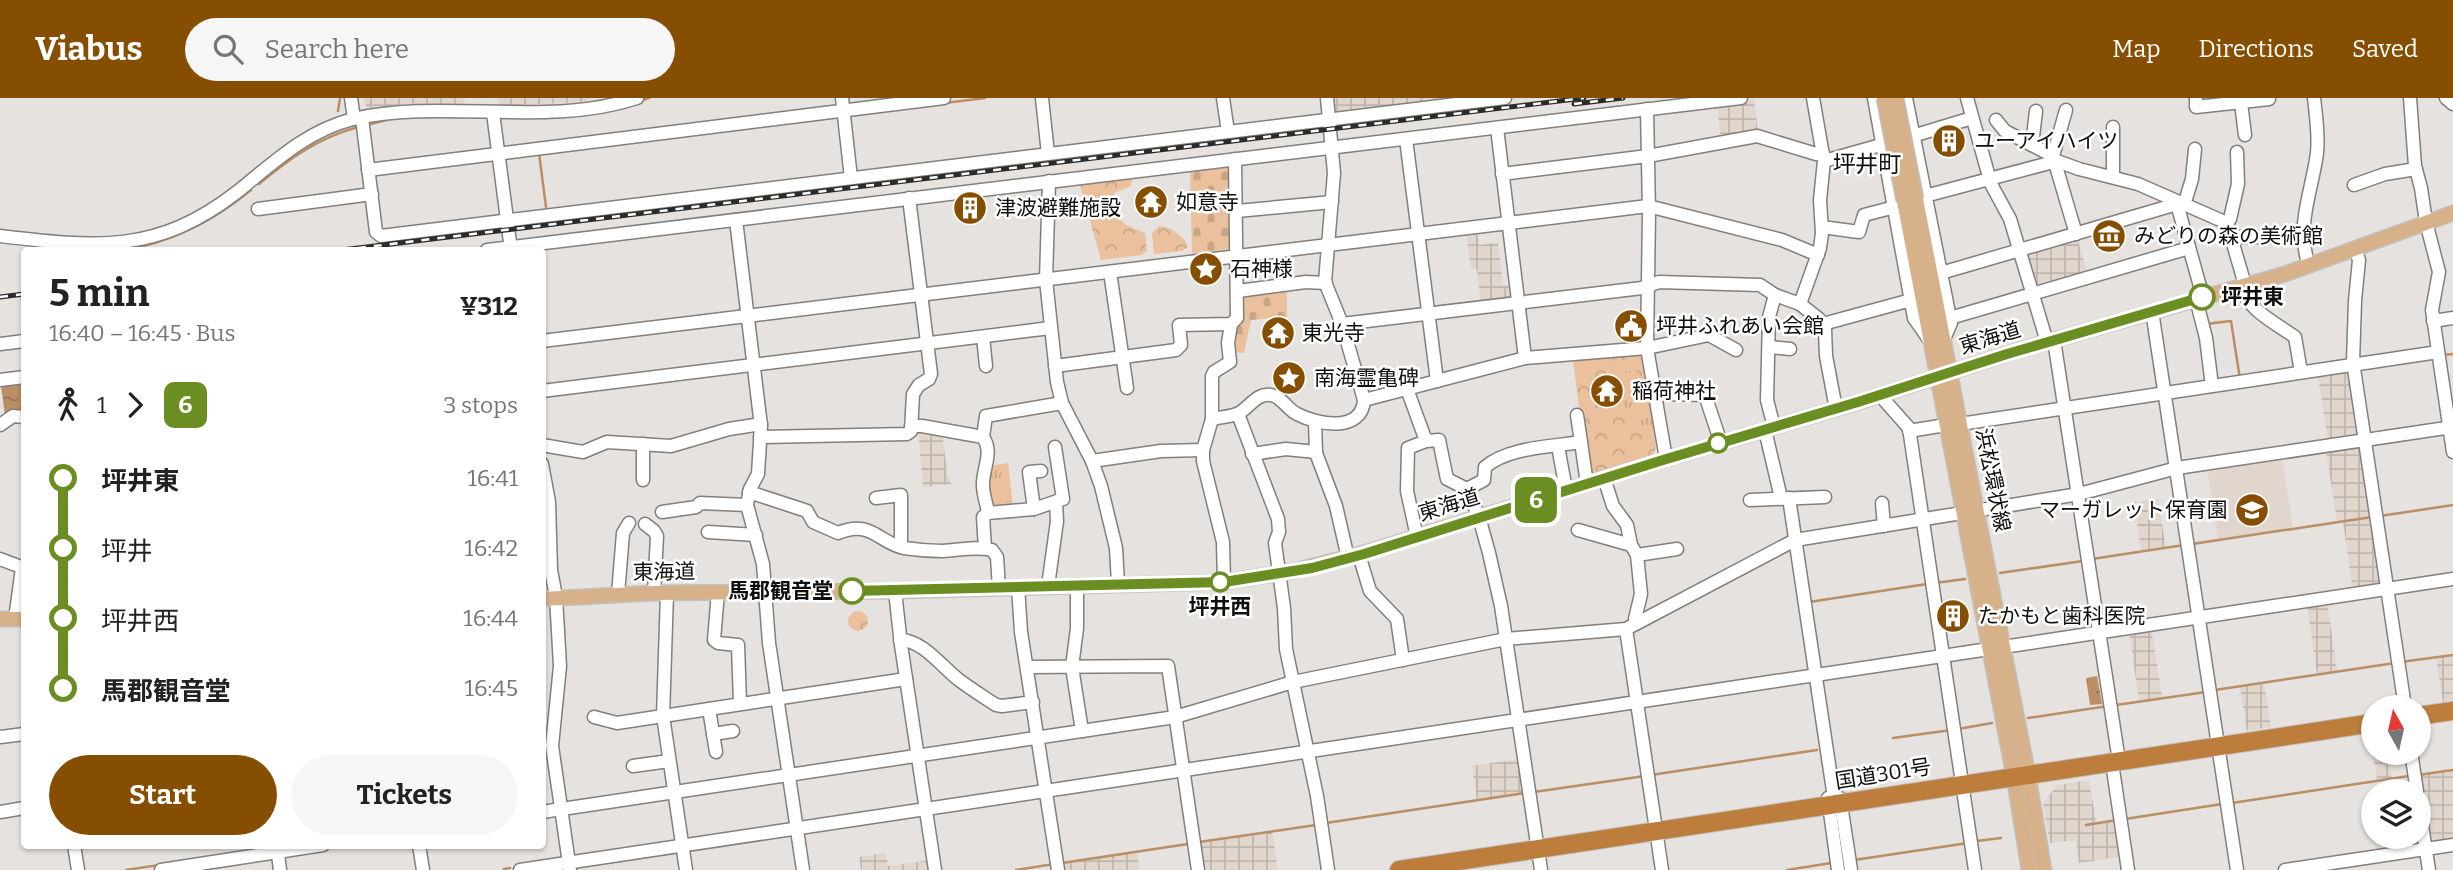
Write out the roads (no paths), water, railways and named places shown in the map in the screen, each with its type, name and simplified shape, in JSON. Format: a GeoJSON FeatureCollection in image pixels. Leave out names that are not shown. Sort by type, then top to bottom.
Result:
{"type":"FeatureCollection","features":[{"type":"Feature","properties":{"kind":"highway"},"geometry":{"type":"LineString","coordinates":[[2431,714],[2453,711]]}},
{"type":"Feature","properties":{"kind":"highway","name":"国道301号"},"geometry":{"type":"LineString","coordinates":[[1399,870],[2361,725]]}},
{"type":"Feature","properties":{"kind":"main road","name":"浜松環状線"},"geometry":{"type":"LineString","coordinates":[[1884,98],[1910,201],[2021,776],[2044,870]]}},
{"type":"Feature","properties":{"kind":"main road","name":"浜松環状線"},"geometry":{"type":"LineString","coordinates":[[1896,98],[1910,201]]}},
{"type":"Feature","properties":{"kind":"main road","name":"東海道"},"geometry":{"type":"LineString","coordinates":[[549,598],[660,593],[895,591],[1224,582],[1279,574],[1354,556],[2050,341],[2309,266],[2453,213]]}},
{"type":"Feature","properties":{"kind":"main road","name":"浜松環状線"},"geometry":{"type":"LineString","coordinates":[[2021,776],[2029,870]]}},
{"type":"Feature","properties":{"kind":"street"},"geometry":{"type":"LineString","coordinates":[[351,98],[358,118],[368,170],[376,232],[381,236],[1505,98]]}},
{"type":"Feature","properties":{"kind":"street"},"geometry":{"type":"LineString","coordinates":[[0,236],[88,245],[122,243],[157,235],[190,222],[217,206],[307,138],[358,118],[405,111],[493,113],[637,98]]}},
{"type":"Feature","properties":{"kind":"street"},"geometry":{"type":"LineString","coordinates":[[368,170],[843,104],[944,98]]}},
{"type":"Feature","properties":{"kind":"street"},"geometry":{"type":"LineString","coordinates":[[1042,98],[1048,154]]}},
{"type":"Feature","properties":{"kind":"street"},"geometry":{"type":"LineString","coordinates":[[1223,98],[1228,132]]}},
{"type":"Feature","properties":{"kind":"street"},"geometry":{"type":"LineString","coordinates":[[1212,419],[1238,414],[1257,398],[1272,395],[1299,415],[1332,424],[1356,419],[1363,411],[1364,400],[1342,324],[1326,284],[1334,173],[1327,98]]}},
{"type":"Feature","properties":{"kind":"street"},"geometry":{"type":"LineString","coordinates":[[526,247],[1741,98]]}},
{"type":"Feature","properties":{"kind":"street"},"geometry":{"type":"LineString","coordinates":[[1800,304],[1822,241],[1820,200],[1824,157],[1813,98]]}},
{"type":"Feature","properties":{"kind":"street"},"geometry":{"type":"LineString","coordinates":[[1874,98],[1883,144],[1910,201],[1941,273],[1951,323],[1937,340],[1914,318],[1911,300],[1910,201],[1913,135],[1906,98]]}},
{"type":"Feature","properties":{"kind":"street"},"geometry":{"type":"LineString","coordinates":[[1967,98],[1990,179],[2010,219],[2032,294],[2050,341],[2066,408],[2099,632],[2128,870]]}},
{"type":"Feature","properties":{"kind":"street"},"geometry":{"type":"LineString","coordinates":[[2196,98],[2196,107],[2269,99]]}},
{"type":"Feature","properties":{"kind":"street"},"geometry":{"type":"LineString","coordinates":[[2309,266],[2303,233],[2307,193],[2318,145],[2314,98]]}},
{"type":"Feature","properties":{"kind":"street"},"geometry":{"type":"LineString","coordinates":[[2410,98],[2416,169],[2439,272],[2431,304],[2453,452]]}},
{"type":"Feature","properties":{"kind":"street"},"geometry":{"type":"LineString","coordinates":[[2446,98],[2453,104]]}},
{"type":"Feature","properties":{"kind":"street"},"geometry":{"type":"LineString","coordinates":[[2237,101],[2245,135]]}},
{"type":"Feature","properties":{"kind":"street"},"geometry":{"type":"LineString","coordinates":[[843,104],[851,178]]}},
{"type":"Feature","properties":{"kind":"street"},"geometry":{"type":"LineString","coordinates":[[1647,110],[1647,348],[1666,459]]}},
{"type":"Feature","properties":{"kind":"street"},"geometry":{"type":"LineString","coordinates":[[2066,110],[2053,158],[2076,234]]}},
{"type":"Feature","properties":{"kind":"street"},"geometry":{"type":"LineString","coordinates":[[2032,145],[2036,111]]}},
{"type":"Feature","properties":{"kind":"street"},"geometry":{"type":"LineString","coordinates":[[493,113],[510,247]]}},
{"type":"Feature","properties":{"kind":"street"},"geometry":{"type":"LineString","coordinates":[[1502,174],[1647,156],[1757,136],[1824,157],[1883,144],[1972,118]]}},
{"type":"Feature","properties":{"kind":"street"},"geometry":{"type":"LineString","coordinates":[[1996,120],[2005,131],[2053,158],[2138,184],[2227,223],[2243,295],[2261,314],[2295,337],[2301,372]]}},
{"type":"Feature","properties":{"kind":"street"},"geometry":{"type":"LineString","coordinates":[[2113,127],[2113,176]]}},
{"type":"Feature","properties":{"kind":"street"},"geometry":{"type":"LineString","coordinates":[[1497,128],[1525,358]]}},
{"type":"Feature","properties":{"kind":"street"},"geometry":{"type":"LineString","coordinates":[[1406,139],[1437,381]]}},
{"type":"Feature","properties":{"kind":"street"},"geometry":{"type":"LineString","coordinates":[[2195,149],[2192,180],[2180,204],[2213,386]]}},
{"type":"Feature","properties":{"kind":"street"},"geometry":{"type":"LineString","coordinates":[[2227,223],[2238,184],[2238,152]]}},
{"type":"Feature","properties":{"kind":"street"},"geometry":{"type":"LineString","coordinates":[[1822,226],[1859,232],[1864,215],[2053,158]]}},
{"type":"Feature","properties":{"kind":"street"},"geometry":{"type":"LineString","coordinates":[[1224,582],[1223,542],[1204,467],[1203,450],[1212,419],[1212,376],[1230,362],[1228,343],[1231,324],[1237,318],[1235,159]]}},
{"type":"Feature","properties":{"kind":"street"},"geometry":{"type":"LineString","coordinates":[[2354,185],[2385,174],[2416,169]]}},
{"type":"Feature","properties":{"kind":"street"},"geometry":{"type":"LineString","coordinates":[[1049,181],[1046,280],[1055,366],[1062,403],[1091,461],[1111,526],[1117,555],[1118,583]]}},
{"type":"Feature","properties":{"kind":"street"},"geometry":{"type":"LineString","coordinates":[[258,209],[372,194]]}},
{"type":"Feature","properties":{"kind":"street"},"geometry":{"type":"LineString","coordinates":[[546,446],[583,452],[607,442],[671,446],[729,429],[907,435],[911,431],[913,394],[931,374],[909,198]]}},
{"type":"Feature","properties":{"kind":"street"},"geometry":{"type":"LineString","coordinates":[[1237,211],[1332,202]]}},
{"type":"Feature","properties":{"kind":"street"},"geometry":{"type":"LineString","coordinates":[[1941,273],[2180,204]]}},
{"type":"Feature","properties":{"kind":"street"},"geometry":{"type":"LineString","coordinates":[[546,341],[1648,206],[1782,240],[1818,255]]}},
{"type":"Feature","properties":{"kind":"street"},"geometry":{"type":"LineString","coordinates":[[736,220],[761,430],[758,474],[748,499],[764,564],[768,634],[803,870]]}},
{"type":"Feature","properties":{"kind":"street"},"geometry":{"type":"LineString","coordinates":[[2232,237],[2270,237],[2303,233]]}},
{"type":"Feature","properties":{"kind":"street"},"geometry":{"type":"LineString","coordinates":[[1950,318],[2189,248]]}},
{"type":"Feature","properties":{"kind":"street"},"geometry":{"type":"LineString","coordinates":[[2355,249],[2359,260],[2353,365],[2402,695]]}},
{"type":"Feature","properties":{"kind":"street"},"geometry":{"type":"LineString","coordinates":[[1110,272],[1127,388]]}},
{"type":"Feature","properties":{"kind":"street"},"geometry":{"type":"LineString","coordinates":[[1238,290],[1306,282],[1326,284]]}},
{"type":"Feature","properties":{"kind":"street"},"geometry":{"type":"LineString","coordinates":[[1342,324],[1648,286],[1659,282],[1760,285],[1775,295],[1800,304],[1823,324],[1836,408]]}},
{"type":"Feature","properties":{"kind":"street"},"geometry":{"type":"LineString","coordinates":[[1775,295],[1769,317],[1769,428],[1795,540],[1823,727],[1831,738],[1838,870]]}},
{"type":"Feature","properties":{"kind":"street"},"geometry":{"type":"LineString","coordinates":[[1823,324],[1911,300]]}},
{"type":"Feature","properties":{"kind":"street"},"geometry":{"type":"LineString","coordinates":[[2152,311],[2237,870]]}},
{"type":"Feature","properties":{"kind":"street"},"geometry":{"type":"LineString","coordinates":[[2433,321],[2453,318]]}},
{"type":"Feature","properties":{"kind":"street"},"geometry":{"type":"LineString","coordinates":[[1055,366],[1176,350],[1181,345],[1179,325],[1231,324]]}},
{"type":"Feature","properties":{"kind":"street"},"geometry":{"type":"LineString","coordinates":[[546,391],[1050,328]]}},
{"type":"Feature","properties":{"kind":"street"},"geometry":{"type":"LineString","coordinates":[[1364,400],[1525,358],[1647,348],[1709,335],[1736,350]]}},
{"type":"Feature","properties":{"kind":"street"},"geometry":{"type":"LineString","coordinates":[[984,337],[986,366]]}},
{"type":"Feature","properties":{"kind":"street"},"geometry":{"type":"LineString","coordinates":[[0,344],[21,341]]}},
{"type":"Feature","properties":{"kind":"street"},"geometry":{"type":"LineString","coordinates":[[1769,347],[1790,349]]}},
{"type":"Feature","properties":{"kind":"street"},"geometry":{"type":"LineString","coordinates":[[1909,431],[2438,352]]}},
{"type":"Feature","properties":{"kind":"street"},"geometry":{"type":"LineString","coordinates":[[0,380],[21,377]]}},
{"type":"Feature","properties":{"kind":"street"},"geometry":{"type":"LineString","coordinates":[[1408,389],[1426,440]]}},
{"type":"Feature","properties":{"kind":"street"},"geometry":{"type":"LineString","coordinates":[[1883,394],[1885,401],[1909,431],[1975,870]]}},
{"type":"Feature","properties":{"kind":"street"},"geometry":{"type":"LineString","coordinates":[[1655,396],[1705,395],[1721,443]]}},
{"type":"Feature","properties":{"kind":"street"},"geometry":{"type":"LineString","coordinates":[[988,513],[983,485],[988,458],[984,437],[986,415],[1062,403]]}},
{"type":"Feature","properties":{"kind":"street"},"geometry":{"type":"LineString","coordinates":[[1238,414],[1278,519],[1279,532],[1275,543],[1286,649],[1328,870]]}},
{"type":"Feature","properties":{"kind":"street"},"geometry":{"type":"LineString","coordinates":[[1577,415],[1587,484]]}},
{"type":"Feature","properties":{"kind":"street"},"geometry":{"type":"LineString","coordinates":[[0,425],[13,416],[21,417]]}},
{"type":"Feature","properties":{"kind":"street"},"geometry":{"type":"LineString","coordinates":[[1315,421],[1316,452],[1354,556],[1370,591],[1397,619],[1403,660]]}},
{"type":"Feature","properties":{"kind":"street"},"geometry":{"type":"LineString","coordinates":[[911,426],[984,437]]}},
{"type":"Feature","properties":{"kind":"street"},"geometry":{"type":"LineString","coordinates":[[546,812],[1175,717],[1293,682],[1506,639],[1631,626],[1795,540],[2079,494],[2177,468],[2451,427]]}},
{"type":"Feature","properties":{"kind":"street"},"geometry":{"type":"LineString","coordinates":[[1417,537],[1407,491],[1408,448],[1426,440],[1439,440],[1447,479],[1466,489],[1479,517],[1496,579],[1541,870]]}},
{"type":"Feature","properties":{"kind":"street"},"geometry":{"type":"LineString","coordinates":[[1466,489],[1484,480],[1485,467],[1493,462],[1517,453],[1581,442]]}},
{"type":"Feature","properties":{"kind":"street"},"geometry":{"type":"LineString","coordinates":[[643,444],[643,480]]}},
{"type":"Feature","properties":{"kind":"street"},"geometry":{"type":"LineString","coordinates":[[1558,446],[1566,490]]}},
{"type":"Feature","properties":{"kind":"street"},"geometry":{"type":"LineString","coordinates":[[985,548],[983,517],[988,513],[1034,509],[1063,499],[1055,447]]}},
{"type":"Feature","properties":{"kind":"street"},"geometry":{"type":"LineString","coordinates":[[1252,454],[1286,449],[1316,452]]}},
{"type":"Feature","properties":{"kind":"street"},"geometry":{"type":"LineString","coordinates":[[1091,461],[1161,451],[1203,450]]}},
{"type":"Feature","properties":{"kind":"street"},"geometry":{"type":"LineString","coordinates":[[1034,509],[1029,472],[1041,471]]}},
{"type":"Feature","properties":{"kind":"street"},"geometry":{"type":"LineString","coordinates":[[1604,478],[1613,506],[1627,525],[1641,594],[1631,626],[1637,702],[1662,870]]}},
{"type":"Feature","properties":{"kind":"street"},"geometry":{"type":"LineString","coordinates":[[546,486],[551,570],[549,598],[560,683],[548,732],[570,866]]}},
{"type":"Feature","properties":{"kind":"street"},"geometry":{"type":"LineString","coordinates":[[876,498],[901,495],[901,547]]}},
{"type":"Feature","properties":{"kind":"street"},"geometry":{"type":"LineString","coordinates":[[1750,500],[1825,497]]}},
{"type":"Feature","properties":{"kind":"street"},"geometry":{"type":"LineString","coordinates":[[662,512],[696,507],[700,503],[748,499],[807,511],[813,522],[838,533],[848,530],[869,531],[901,547],[944,551],[985,548],[997,554],[999,588]]}},
{"type":"Feature","properties":{"kind":"street"},"geometry":{"type":"LineString","coordinates":[[1048,586],[1058,521],[1056,502]]}},
{"type":"Feature","properties":{"kind":"street"},"geometry":{"type":"LineString","coordinates":[[1882,503],[1884,526]]}},
{"type":"Feature","properties":{"kind":"street"},"geometry":{"type":"LineString","coordinates":[[618,594],[622,538],[629,523]]}},
{"type":"Feature","properties":{"kind":"street"},"geometry":{"type":"LineString","coordinates":[[645,524],[657,533],[663,716],[686,870]]}},
{"type":"Feature","properties":{"kind":"street"},"geometry":{"type":"LineString","coordinates":[[1578,530],[1634,550],[1676,549]]}},
{"type":"Feature","properties":{"kind":"street"},"geometry":{"type":"LineString","coordinates":[[708,532],[756,535]]}},
{"type":"Feature","properties":{"kind":"street"},"geometry":{"type":"LineString","coordinates":[[0,559],[21,567]]}},
{"type":"Feature","properties":{"kind":"street"},"geometry":{"type":"LineString","coordinates":[[13,619],[21,578]]}},
{"type":"Feature","properties":{"kind":"street"},"geometry":{"type":"LineString","coordinates":[[520,870],[570,866],[797,828],[2453,579]]}},
{"type":"Feature","properties":{"kind":"street"},"geometry":{"type":"LineString","coordinates":[[1077,585],[1077,628],[1072,667],[1082,731]]}},
{"type":"Feature","properties":{"kind":"street"},"geometry":{"type":"LineString","coordinates":[[1018,587],[1021,632],[1058,870]]}},
{"type":"Feature","properties":{"kind":"street"},"geometry":{"type":"LineString","coordinates":[[895,591],[935,870]]}},
{"type":"Feature","properties":{"kind":"street"},"geometry":{"type":"LineString","coordinates":[[718,592],[714,640],[718,643],[738,645],[740,704]]}},
{"type":"Feature","properties":{"kind":"street"},"geometry":{"type":"LineString","coordinates":[[900,639],[920,647],[957,678],[996,705],[1033,702]]}},
{"type":"Feature","properties":{"kind":"street"},"geometry":{"type":"LineString","coordinates":[[1028,667],[1168,666],[1198,870]]}},
{"type":"Feature","properties":{"kind":"street"},"geometry":{"type":"LineString","coordinates":[[594,717],[617,723],[906,679]]}},
{"type":"Feature","properties":{"kind":"street"},"geometry":{"type":"LineString","coordinates":[[709,709],[716,751]]}},
{"type":"Feature","properties":{"kind":"street"},"geometry":{"type":"LineString","coordinates":[[713,734],[733,731]]}},
{"type":"Feature","properties":{"kind":"street"},"geometry":{"type":"LineString","coordinates":[[0,737],[21,734]]}},
{"type":"Feature","properties":{"kind":"street"},"geometry":{"type":"LineString","coordinates":[[633,766],[669,761]]}},
{"type":"Feature","properties":{"kind":"street"},"geometry":{"type":"LineString","coordinates":[[1835,804],[1845,870]]}},
{"type":"Feature","properties":{"kind":"street"},"geometry":{"type":"LineString","coordinates":[[1835,804],[1851,870]]}},
{"type":"Feature","properties":{"kind":"street"},"geometry":{"type":"LineString","coordinates":[[0,812],[21,808]]}},
{"type":"Feature","properties":{"kind":"street"},"geometry":{"type":"LineString","coordinates":[[2431,848],[2453,845]]}},
{"type":"Feature","properties":{"kind":"street"},"geometry":{"type":"LineString","coordinates":[[75,849],[78,870]]}},
{"type":"Feature","properties":{"kind":"street"},"geometry":{"type":"LineString","coordinates":[[161,870],[277,849],[280,870]]}},
{"type":"Feature","properties":{"kind":"street"},"geometry":{"type":"LineString","coordinates":[[420,849],[423,870]]}},
{"type":"Feature","properties":{"kind":"street"},"geometry":{"type":"LineString","coordinates":[[2285,870],[2426,849],[2429,870]]}},
{"type":"Feature","properties":{"kind":"water"},"geometry":{"type":"Polygon","coordinates":[[[21,382],[21,413],[5,416],[1,385],[21,382]]]}},
{"type":"Feature","properties":{"kind":"water"},"geometry":{"type":"Polygon","coordinates":[[[2097,676],[2102,704],[2090,705],[2086,678],[2097,676]]]}},
{"type":"Feature","properties":{"kind":"waterway"},"geometry":{"type":"LineString","coordinates":[[338,111],[340,98]]}},
{"type":"Feature","properties":{"kind":"waterway"},"geometry":{"type":"LineString","coordinates":[[640,101],[649,98]]}},
{"type":"Feature","properties":{"kind":"waterway"},"geometry":{"type":"LineString","coordinates":[[945,103],[985,98]]}},
{"type":"Feature","properties":{"kind":"waterway"},"geometry":{"type":"LineString","coordinates":[[366,125],[387,120]]}},
{"type":"Feature","properties":{"kind":"waterway"},"geometry":{"type":"LineString","coordinates":[[259,184],[305,150],[358,127]]}},
{"type":"Feature","properties":{"kind":"waterway"},"geometry":{"type":"LineString","coordinates":[[539,153],[546,207]]}},
{"type":"Feature","properties":{"kind":"waterway"},"geometry":{"type":"LineString","coordinates":[[141,247],[175,236],[207,221],[251,190]]}},
{"type":"Feature","properties":{"kind":"waterway"},"geometry":{"type":"LineString","coordinates":[[2206,324],[2231,321],[2240,379]]}},
{"type":"Feature","properties":{"kind":"waterway"},"geometry":{"type":"LineString","coordinates":[[2442,355],[2453,354]]}},
{"type":"Feature","properties":{"kind":"waterway"},"geometry":{"type":"LineString","coordinates":[[2380,516],[2453,505]]}},
{"type":"Feature","properties":{"kind":"waterway"},"geometry":{"type":"LineString","coordinates":[[2192,544],[2372,517]]}},
{"type":"Feature","properties":{"kind":"waterway"},"geometry":{"type":"LineString","coordinates":[[2092,559],[2184,545]]}},
{"type":"Feature","properties":{"kind":"waterway"},"geometry":{"type":"LineString","coordinates":[[2000,573],[2083,561]]}},
{"type":"Feature","properties":{"kind":"waterway"},"geometry":{"type":"LineString","coordinates":[[1935,583],[1965,579]]}},
{"type":"Feature","properties":{"kind":"waterway"},"geometry":{"type":"LineString","coordinates":[[1809,602],[1927,584]]}},
{"type":"Feature","properties":{"kind":"waterway"},"geometry":{"type":"LineString","coordinates":[[2401,662],[2453,655]]}},
{"type":"Feature","properties":{"kind":"waterway"},"geometry":{"type":"LineString","coordinates":[[2215,690],[2395,663]]}},
{"type":"Feature","properties":{"kind":"waterway"},"geometry":{"type":"LineString","coordinates":[[2116,705],[2206,692]]}},
{"type":"Feature","properties":{"kind":"waterway"},"geometry":{"type":"LineString","coordinates":[[2028,718],[2108,706]]}},
{"type":"Feature","properties":{"kind":"waterway"},"geometry":{"type":"LineString","coordinates":[[1958,729],[1992,723]]}},
{"type":"Feature","properties":{"kind":"waterway"},"geometry":{"type":"LineString","coordinates":[[1893,738],[1951,730]]}},
{"type":"Feature","properties":{"kind":"waterway"},"geometry":{"type":"LineString","coordinates":[[1651,775],[1817,750]]}},
{"type":"Feature","properties":{"kind":"waterway"},"geometry":{"type":"LineString","coordinates":[[2418,775],[2453,770]]}},
{"type":"Feature","properties":{"kind":"waterway"},"geometry":{"type":"LineString","coordinates":[[1534,792],[1645,776]]}},
{"type":"Feature","properties":{"kind":"waterway"},"geometry":{"type":"LineString","coordinates":[[2232,803],[2409,776]]}},
{"type":"Feature","properties":{"kind":"waterway"},"geometry":{"type":"LineString","coordinates":[[1326,823],[1525,793]]}},
{"type":"Feature","properties":{"kind":"waterway"},"geometry":{"type":"LineString","coordinates":[[2125,819],[2222,804]]}},
{"type":"Feature","properties":{"kind":"waterway"},"geometry":{"type":"LineString","coordinates":[[2086,825],[2117,820]]}},
{"type":"Feature","properties":{"kind":"waterway"},"geometry":{"type":"LineString","coordinates":[[1199,842],[1316,825]]}},
{"type":"Feature","properties":{"kind":"waterway"},"geometry":{"type":"LineString","coordinates":[[1977,841],[2001,838]]}},
{"type":"Feature","properties":{"kind":"waterway"},"geometry":{"type":"LineString","coordinates":[[1854,860],[1968,843]]}},
{"type":"Feature","properties":{"kind":"waterway"},"geometry":{"type":"LineString","coordinates":[[1062,863],[1188,844]]}},
{"type":"Feature","properties":{"kind":"waterway"},"geometry":{"type":"LineString","coordinates":[[1787,870],[1831,863]]}},
{"type":"Feature","properties":{"kind":"waterway"},"geometry":{"type":"LineString","coordinates":[[1016,870],[1054,864]]}},
{"type":"Feature","properties":{"kind":"waterway"},"geometry":{"type":"LineString","coordinates":[[126,870],[159,865]]}},
{"type":"Feature","properties":{"kind":"waterway"},"geometry":{"type":"LineString","coordinates":[[504,869],[510,868]]}},
{"type":"Feature","properties":{"kind":"railway"},"geometry":{"type":"LineString","coordinates":[[367,247],[1584,98]]}},
{"type":"Feature","properties":{"kind":"railway"},"geometry":{"type":"LineString","coordinates":[[1574,104],[1623,98]]}},
{"type":"Feature","properties":{"kind":"railway"},"geometry":{"type":"LineString","coordinates":[[0,297],[21,294]]}},
{"type":"Feature","properties":{"kind":"place","name":"ユーアイハイツ"},"geometry":{"type":"Point","coordinates":[1949,141]}},
{"type":"Feature","properties":{"kind":"place","name":"如意寺"},"geometry":{"type":"Point","coordinates":[1151,202]}},
{"type":"Feature","properties":{"kind":"place","name":"津波避難施設"},"geometry":{"type":"Point","coordinates":[970,208]}},
{"type":"Feature","properties":{"kind":"place","name":"みどりの森の美術館"},"geometry":{"type":"Point","coordinates":[2109,236]}},
{"type":"Feature","properties":{"kind":"place","name":"石神様"},"geometry":{"type":"Point","coordinates":[1206,269]}},
{"type":"Feature","properties":{"kind":"place","name":"坪井東"},"geometry":{"type":"Point","coordinates":[2202,297]}},
{"type":"Feature","properties":{"kind":"place","name":"坪井ふれあい会館"},"geometry":{"type":"Point","coordinates":[1631,326]}},
{"type":"Feature","properties":{"kind":"place","name":"東光寺"},"geometry":{"type":"Point","coordinates":[1278,333]}},
{"type":"Feature","properties":{"kind":"place","name":"南海霊亀碑"},"geometry":{"type":"Point","coordinates":[1289,378]}},
{"type":"Feature","properties":{"kind":"place","name":"稲荷神社"},"geometry":{"type":"Point","coordinates":[1607,391]}},
{"type":"Feature","properties":{"kind":"place","name":"マーガレット保育園"},"geometry":{"type":"Point","coordinates":[2252,510]}},
{"type":"Feature","properties":{"kind":"place","name":"坪井西"},"geometry":{"type":"Point","coordinates":[1220,582]}},
{"type":"Feature","properties":{"kind":"place","name":"馬郡観音堂"},"geometry":{"type":"Point","coordinates":[852,591]}},
{"type":"Feature","properties":{"kind":"place","name":"たかもと歯科医院"},"geometry":{"type":"Point","coordinates":[1953,616]}},
{"type":"Feature","properties":{"kind":"district","name":"坪井町"},"geometry":{"type":"Point","coordinates":[1867,164]}}]}
